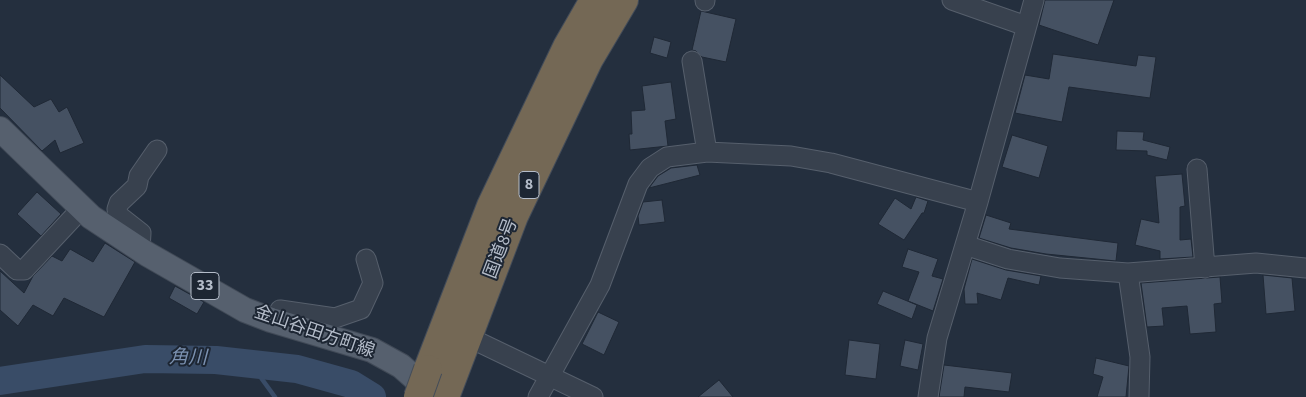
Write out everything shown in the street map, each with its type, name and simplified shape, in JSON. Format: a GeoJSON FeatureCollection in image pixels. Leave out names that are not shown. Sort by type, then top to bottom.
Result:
{"type":"FeatureCollection","features":[{"type":"Feature","properties":{"kind":"highway","name":"国道8号"},"geometry":{"type":"LineString","coordinates":[[440,385],[499,188],[566,47],[594,0]]}},
{"type":"Feature","properties":{"kind":"highway","name":"国道8号"},"geometry":{"type":"LineString","coordinates":[[418,397],[440,385],[468,337],[514,216],[546,146],[589,59],[624,0]]}},
{"type":"Feature","properties":{"kind":"main road","name":"金山谷田方町線"},"geometry":{"type":"LineString","coordinates":[[0,129],[90,217],[140,249],[245,310],[275,322],[372,350],[440,385]]}},
{"type":"Feature","properties":{"kind":"street"},"geometry":{"type":"LineString","coordinates":[[952,0],[1026,26]]}},
{"type":"Feature","properties":{"kind":"street"},"geometry":{"type":"LineString","coordinates":[[928,397],[937,338],[978,202],[1034,0]]}},
{"type":"Feature","properties":{"kind":"street"},"geometry":{"type":"LineString","coordinates":[[692,61],[707,152]]}},
{"type":"Feature","properties":{"kind":"street"},"geometry":{"type":"LineString","coordinates":[[140,249],[141,233],[118,215],[117,209],[119,203],[137,186],[138,176],[157,150]]}},
{"type":"Feature","properties":{"kind":"street"},"geometry":{"type":"LineString","coordinates":[[538,397],[600,285],[638,184],[650,168],[667,157],[707,152],[791,156],[831,162],[978,202]]}},
{"type":"Feature","properties":{"kind":"street"},"geometry":{"type":"LineString","coordinates":[[1197,169],[1205,268]]}},
{"type":"Feature","properties":{"kind":"street"},"geometry":{"type":"LineString","coordinates":[[0,254],[17,270],[24,270],[82,208]]}},
{"type":"Feature","properties":{"kind":"street"},"geometry":{"type":"LineString","coordinates":[[965,245],[1008,259],[1060,268],[1128,273],[1256,264],[1306,268]]}},
{"type":"Feature","properties":{"kind":"street"},"geometry":{"type":"LineString","coordinates":[[275,322],[280,310],[335,318],[361,309],[373,283],[366,259]]}},
{"type":"Feature","properties":{"kind":"street"},"geometry":{"type":"LineString","coordinates":[[1128,273],[1140,357],[1139,397]]}},
{"type":"Feature","properties":{"kind":"street"},"geometry":{"type":"LineString","coordinates":[[468,337],[593,397]]}},
{"type":"Feature","properties":{"kind":"building"},"geometry":{"type":"Polygon","coordinates":[[[1045,0],[1114,0],[1098,45],[1039,25],[1045,0]]]}},
{"type":"Feature","properties":{"kind":"building"},"geometry":{"type":"Polygon","coordinates":[[[701,11],[736,19],[726,62],[702,57],[692,50],[701,11]]]}},
{"type":"Feature","properties":{"kind":"building"},"geometry":{"type":"Polygon","coordinates":[[[654,37],[671,42],[667,58],[650,53],[654,37]]]}},
{"type":"Feature","properties":{"kind":"building"},"geometry":{"type":"Polygon","coordinates":[[[1053,54],[1136,66],[1138,55],[1156,57],[1150,98],[1069,87],[1062,122],[1015,113],[1025,75],[1049,79],[1053,54]]]}},
{"type":"Feature","properties":{"kind":"building"},"geometry":{"type":"Polygon","coordinates":[[[0,75],[34,107],[51,99],[59,112],[67,107],[84,143],[60,153],[55,140],[42,151],[0,108],[0,75]]]}},
{"type":"Feature","properties":{"kind":"building"},"geometry":{"type":"Polygon","coordinates":[[[671,82],[676,119],[665,121],[668,146],[630,150],[629,134],[632,134],[631,111],[645,110],[642,86],[671,82]]]}},
{"type":"Feature","properties":{"kind":"building"},"geometry":{"type":"Polygon","coordinates":[[[1117,131],[1144,132],[1143,140],[1170,147],[1167,160],[1147,155],[1147,151],[1116,150],[1117,131]]]}},
{"type":"Feature","properties":{"kind":"building"},"geometry":{"type":"Polygon","coordinates":[[[1012,135],[1048,146],[1039,178],[1002,167],[1012,135]]]}},
{"type":"Feature","properties":{"kind":"building"},"geometry":{"type":"Polygon","coordinates":[[[697,165],[700,175],[649,188],[658,176],[671,168],[697,165]]]}},
{"type":"Feature","properties":{"kind":"building"},"geometry":{"type":"Polygon","coordinates":[[[1182,174],[1185,206],[1180,207],[1180,240],[1191,239],[1193,257],[1160,259],[1160,251],[1135,245],[1141,219],[1159,223],[1155,176],[1182,174]]]}},
{"type":"Feature","properties":{"kind":"building"},"geometry":{"type":"Polygon","coordinates":[[[37,192],[61,214],[41,236],[17,214],[37,192]]]}},
{"type":"Feature","properties":{"kind":"building"},"geometry":{"type":"Polygon","coordinates":[[[916,197],[928,201],[924,213],[922,213],[904,240],[878,224],[895,198],[911,209],[916,197]]]}},
{"type":"Feature","properties":{"kind":"building"},"geometry":{"type":"Polygon","coordinates":[[[662,200],[665,222],[639,225],[638,216],[643,202],[662,200]]]}},
{"type":"Feature","properties":{"kind":"building"},"geometry":{"type":"Polygon","coordinates":[[[986,215],[1011,223],[1009,229],[1118,243],[1116,261],[1046,254],[1011,248],[979,238],[986,215]]]}},
{"type":"Feature","properties":{"kind":"building"},"geometry":{"type":"Polygon","coordinates":[[[105,243],[135,262],[104,317],[64,298],[53,316],[33,305],[18,326],[0,310],[0,271],[24,293],[33,276],[52,256],[62,261],[70,249],[93,262],[105,243]]]}},
{"type":"Feature","properties":{"kind":"building"},"geometry":{"type":"Polygon","coordinates":[[[908,249],[938,259],[932,276],[943,279],[933,311],[908,301],[919,272],[902,267],[908,249]]]}},
{"type":"Feature","properties":{"kind":"building"},"geometry":{"type":"Polygon","coordinates":[[[972,259],[1006,270],[1041,276],[1039,285],[1008,278],[1001,300],[977,293],[978,304],[965,304],[964,289],[972,259]]]}},
{"type":"Feature","properties":{"kind":"building"},"geometry":{"type":"Polygon","coordinates":[[[1263,275],[1292,278],[1295,311],[1266,314],[1263,275]]]}},
{"type":"Feature","properties":{"kind":"building"},"geometry":{"type":"Polygon","coordinates":[[[1220,277],[1222,303],[1214,304],[1216,332],[1190,334],[1187,306],[1162,308],[1164,326],[1147,327],[1141,283],[1220,277]]]}},
{"type":"Feature","properties":{"kind":"building"},"geometry":{"type":"Polygon","coordinates":[[[175,286],[204,302],[197,314],[169,298],[175,286]]]}},
{"type":"Feature","properties":{"kind":"building"},"geometry":{"type":"Polygon","coordinates":[[[883,291],[917,305],[912,319],[877,304],[883,291]]]}},
{"type":"Feature","properties":{"kind":"building"},"geometry":{"type":"Polygon","coordinates":[[[598,312],[619,322],[604,355],[582,344],[598,312]]]}},
{"type":"Feature","properties":{"kind":"building"},"geometry":{"type":"Polygon","coordinates":[[[849,340],[880,344],[876,379],[845,375],[849,340]]]}},
{"type":"Feature","properties":{"kind":"building"},"geometry":{"type":"Polygon","coordinates":[[[905,340],[923,344],[918,370],[900,366],[905,340]]]}},
{"type":"Feature","properties":{"kind":"building"},"geometry":{"type":"Polygon","coordinates":[[[1096,358],[1129,366],[1126,397],[1097,397],[1103,377],[1093,374],[1096,358]]]}},
{"type":"Feature","properties":{"kind":"building"},"geometry":{"type":"Polygon","coordinates":[[[944,365],[1012,373],[1009,392],[965,387],[964,397],[939,397],[944,365]]]}},
{"type":"Feature","properties":{"kind":"building"},"geometry":{"type":"Polygon","coordinates":[[[719,380],[733,397],[698,397],[719,380]]]}},
{"type":"Feature","properties":{"kind":"waterway","name":"角川"},"geometry":{"type":"LineString","coordinates":[[0,381],[145,359],[216,360],[297,369],[351,384],[372,397]]}},
{"type":"Feature","properties":{"kind":"waterway"},"geometry":{"type":"LineString","coordinates":[[251,364],[275,397]]}}]}
